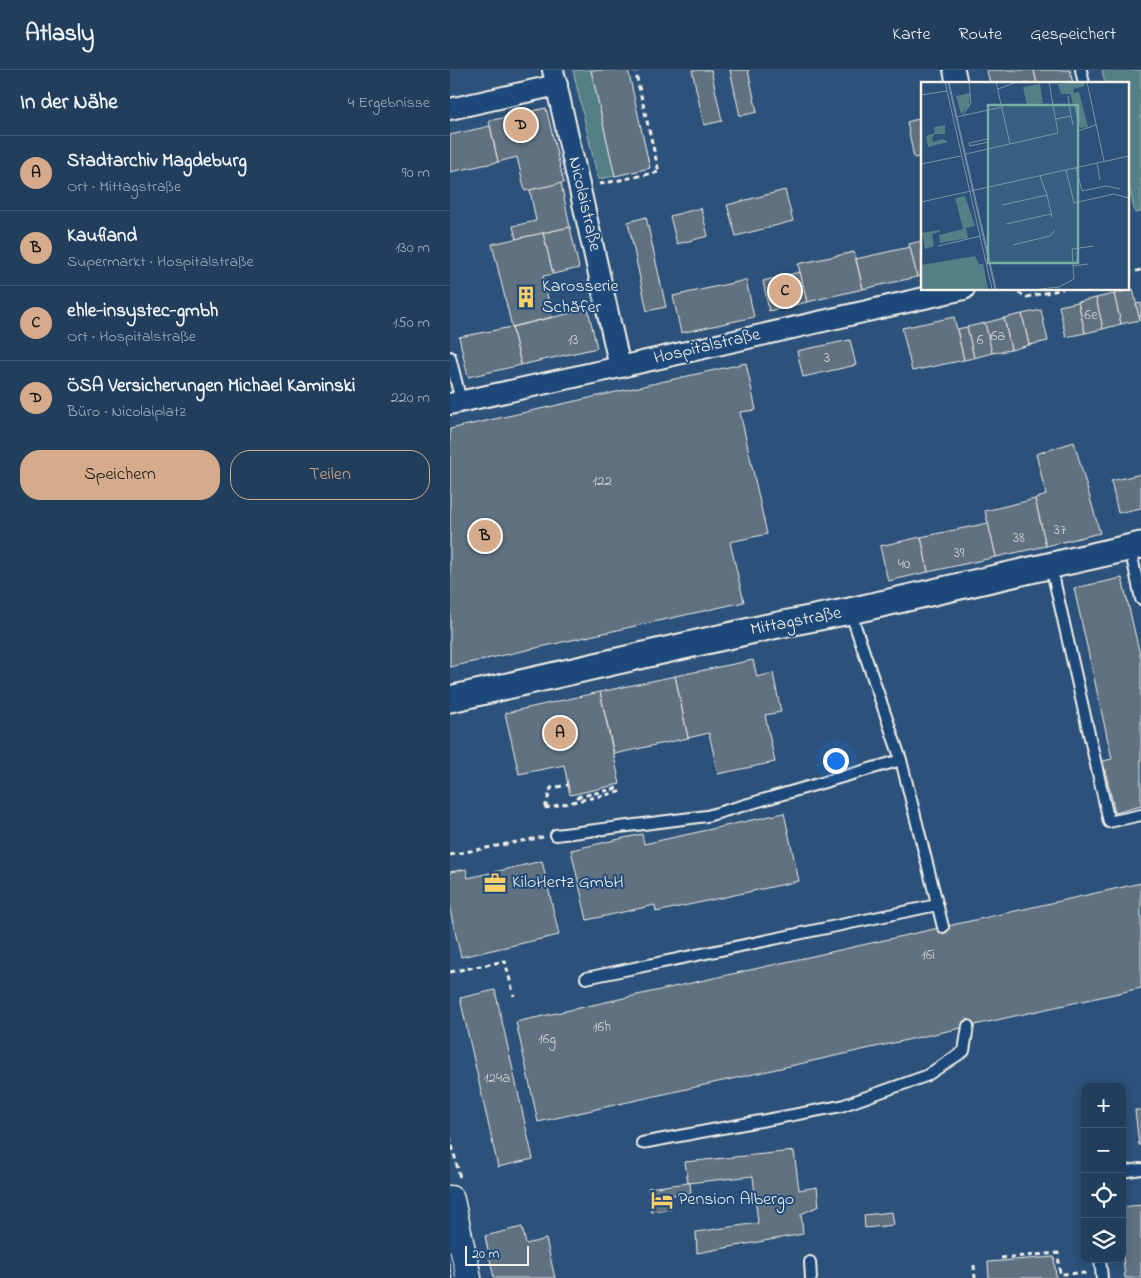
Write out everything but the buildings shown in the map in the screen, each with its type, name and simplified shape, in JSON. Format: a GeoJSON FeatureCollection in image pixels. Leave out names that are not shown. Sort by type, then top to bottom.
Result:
{"type":"FeatureCollection","features":[{"type":"Feature","properties":{"kind":"main road"},"geometry":{"type":"LineString","coordinates":[[450,1200],[467,1278]]}},
{"type":"Feature","properties":{"kind":"street"},"geometry":{"type":"LineString","coordinates":[[450,109],[555,78]]}},
{"type":"Feature","properties":{"kind":"street","name":"Nicolaistraße"},"geometry":{"type":"LineString","coordinates":[[555,78],[620,367]]}},
{"type":"Feature","properties":{"kind":"street","name":"Hospitalstraße"},"geometry":{"type":"LineString","coordinates":[[456,402],[960,290]]}},
{"type":"Feature","properties":{"kind":"street","name":"Mittagstraße"},"geometry":{"type":"LineString","coordinates":[[450,699],[1135,546]]}},
{"type":"Feature","properties":{"kind":"lane"},"geometry":{"type":"LineString","coordinates":[[450,357],[456,402]]}},
{"type":"Feature","properties":{"kind":"lane"},"geometry":{"type":"LineString","coordinates":[[1135,546],[1141,599]]}},
{"type":"Feature","properties":{"kind":"lane"},"geometry":{"type":"LineString","coordinates":[[1051,564],[1109,822],[1141,815]]}},
{"type":"Feature","properties":{"kind":"lane"},"geometry":{"type":"LineString","coordinates":[[850,611],[901,760],[943,927]]}},
{"type":"Feature","properties":{"kind":"lane"},"geometry":{"type":"LineString","coordinates":[[556,834],[707,816],[901,760]]}},
{"type":"Feature","properties":{"kind":"lane"},"geometry":{"type":"LineString","coordinates":[[586,978],[937,906]]}},
{"type":"Feature","properties":{"kind":"lane"},"geometry":{"type":"LineString","coordinates":[[642,1144],[841,1106],[926,1076],[964,1051],[968,1026]]}},
{"type":"Feature","properties":{"kind":"lane"},"geometry":{"type":"LineString","coordinates":[[1126,1171],[1141,1169]]}},
{"type":"Feature","properties":{"kind":"lane"},"geometry":{"type":"LineString","coordinates":[[810,1262],[811,1278]]}},
{"type":"Feature","properties":{"kind":"lane"},"geometry":{"type":"LineString","coordinates":[[1100,1263],[1102,1276]]}},
{"type":"Feature","properties":{"kind":"path"},"geometry":{"type":"LineString","coordinates":[[596,185],[659,172],[635,70]]}},
{"type":"Feature","properties":{"kind":"path"},"geometry":{"type":"LineString","coordinates":[[1128,273],[1141,270]]}},
{"type":"Feature","properties":{"kind":"path"},"geometry":{"type":"LineString","coordinates":[[1012,290],[1026,298],[1059,290]]}},
{"type":"Feature","properties":{"kind":"path"},"geometry":{"type":"LineString","coordinates":[[568,785],[551,788],[544,808],[619,792],[618,788],[577,797],[576,794]]}},
{"type":"Feature","properties":{"kind":"path"},"geometry":{"type":"LineString","coordinates":[[450,855],[556,834]]}},
{"type":"Feature","properties":{"kind":"path"},"geometry":{"type":"LineString","coordinates":[[450,972],[505,961],[514,996]]}},
{"type":"Feature","properties":{"kind":"path"},"geometry":{"type":"LineString","coordinates":[[1001,1258],[1058,1253],[1060,1274],[1102,1276]]}},
{"type":"Feature","properties":{"kind":"path"},"geometry":{"type":"LineString","coordinates":[[974,1265],[975,1278]]}},
{"type":"Feature","properties":{"kind":"green space"},"geometry":{"type":"Polygon","coordinates":[[[573,70],[591,70],[615,176],[598,179],[573,70]]]}},
{"type":"Feature","properties":{"kind":"green space"},"geometry":{"type":"Polygon","coordinates":[[[1102,70],[1141,70],[1141,212],[1135,213],[1128,182],[1128,82],[1105,82],[1102,70]]]}},
{"type":"Feature","properties":{"kind":"tram line"},"geometry":{"type":"LineString","coordinates":[[450,1251],[456,1278]]}},
{"type":"Feature","properties":{"kind":"place","name":"ÖSA Versicherungen Michael Kaminski"},"geometry":{"type":"Point","coordinates":[521,125]}},
{"type":"Feature","properties":{"kind":"place","name":"ehle-insystec-gmbh"},"geometry":{"type":"Point","coordinates":[785,291]}},
{"type":"Feature","properties":{"kind":"place","name":"Karosserie Schäfer"},"geometry":{"type":"Point","coordinates":[526,297]}},
{"type":"Feature","properties":{"kind":"place","name":"Kaufland"},"geometry":{"type":"Point","coordinates":[485,536]}},
{"type":"Feature","properties":{"kind":"place","name":"Stadtarchiv Magdeburg"},"geometry":{"type":"Point","coordinates":[560,733]}},
{"type":"Feature","properties":{"kind":"place","name":"KiloHertz GmbH"},"geometry":{"type":"Point","coordinates":[495,883]}},
{"type":"Feature","properties":{"kind":"place","name":"Pension Albergo"},"geometry":{"type":"Point","coordinates":[662,1200]}}]}
